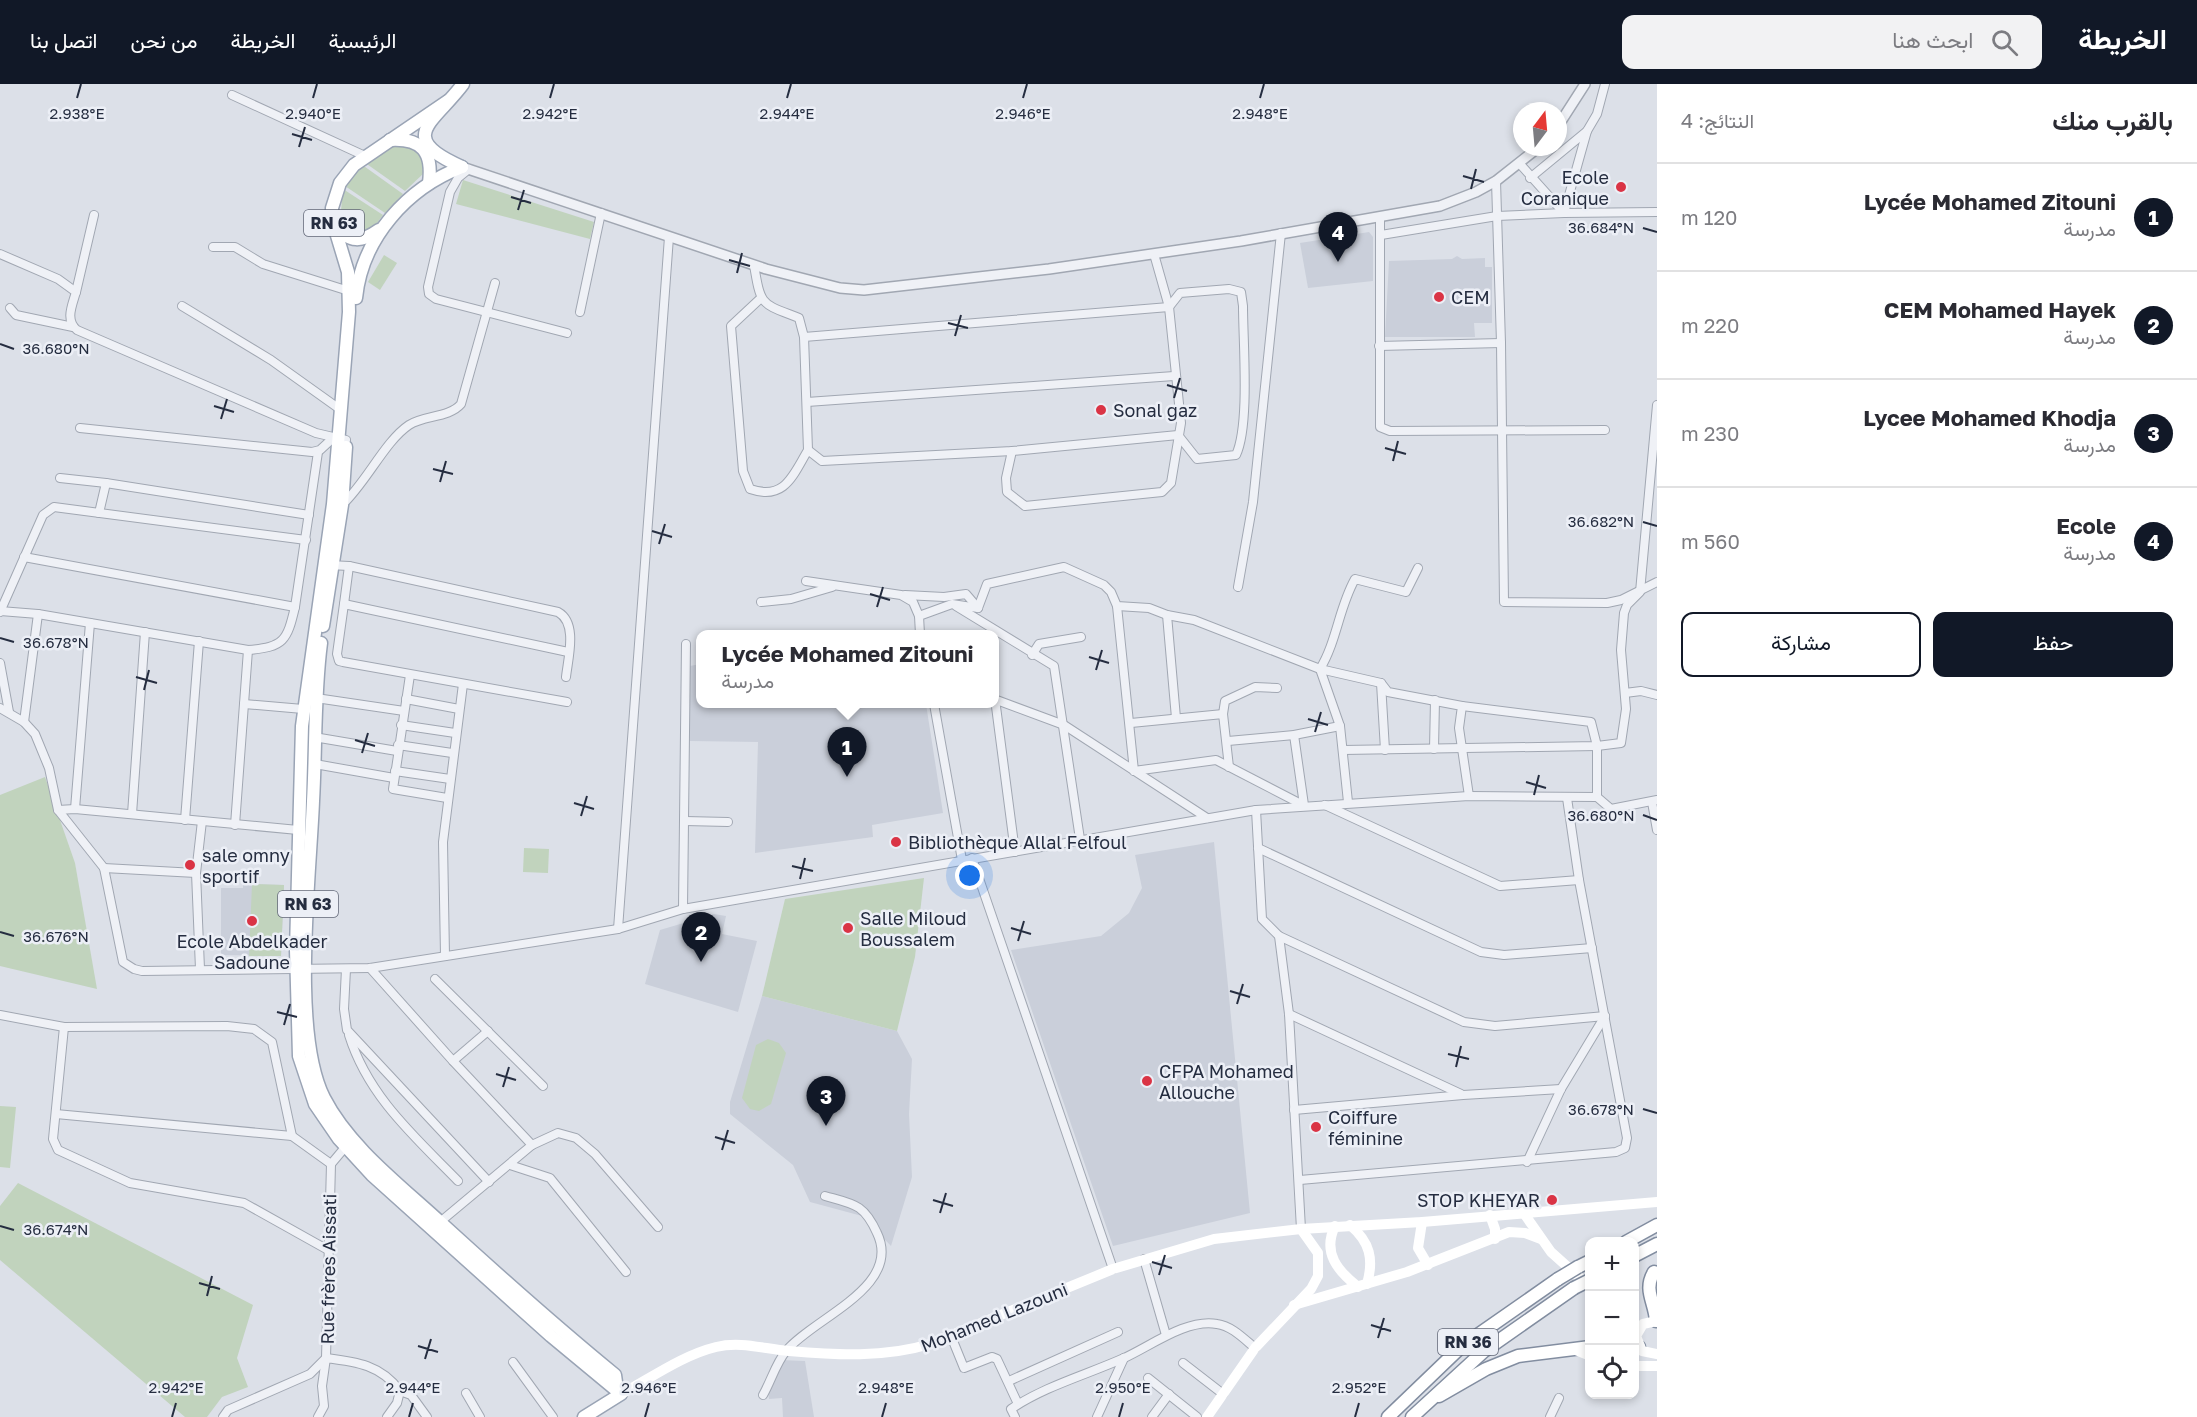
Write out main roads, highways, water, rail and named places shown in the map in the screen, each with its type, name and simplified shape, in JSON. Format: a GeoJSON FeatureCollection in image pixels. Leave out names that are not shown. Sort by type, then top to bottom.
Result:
{"type":"FeatureCollection","features":[{"type":"Feature","properties":{"kind":"main road","name":"RN 63"},"geometry":{"type":"LineString","coordinates":[[301,969],[298,830],[303,709],[342,504],[339,439],[353,292],[332,219],[332,208],[340,183],[364,156],[448,101],[463,84]]}},
{"type":"Feature","properties":{"kind":"main road"},"geometry":{"type":"LineString","coordinates":[[429,183],[430,164],[425,139],[426,126],[448,101]]}},
{"type":"Feature","properties":{"kind":"main road"},"geometry":{"type":"LineString","coordinates":[[353,292],[364,262],[386,226],[410,198],[429,183],[466,168],[429,152],[412,141],[388,141]]}},
{"type":"Feature","properties":{"kind":"main road"},"geometry":{"type":"LineString","coordinates":[[332,219],[342,233],[355,240],[369,238],[386,226]]}},
{"type":"Feature","properties":{"kind":"main road","name":"RN 63"},"geometry":{"type":"LineString","coordinates":[[301,969],[315,764],[316,698],[353,292]]}},
{"type":"Feature","properties":{"kind":"main road"},"geometry":{"type":"LineString","coordinates":[[301,969],[297,1029],[303,1073],[315,1104],[408,1209],[608,1385],[619,1391]]}},
{"type":"Feature","properties":{"kind":"main road"},"geometry":{"type":"LineString","coordinates":[[350,1143],[615,1375],[619,1391]]}},
{"type":"Feature","properties":{"kind":"main road","name":"Mohamed Lazouni"},"geometry":{"type":"LineString","coordinates":[[619,1391],[715,1347],[739,1344],[786,1351],[868,1355],[902,1353],[951,1336],[1113,1269],[1215,1239],[1335,1226],[1422,1222],[1657,1202]]}},
{"type":"Feature","properties":{"kind":"main road"},"geometry":{"type":"LineString","coordinates":[[1523,1212],[1559,1261],[1585,1283]]}},
{"type":"Feature","properties":{"kind":"main road"},"geometry":{"type":"LineString","coordinates":[[1490,1215],[1495,1239]]}},
{"type":"Feature","properties":{"kind":"main road"},"geometry":{"type":"LineString","coordinates":[[1422,1222],[1418,1248],[1428,1265]]}},
{"type":"Feature","properties":{"kind":"main road"},"geometry":{"type":"LineString","coordinates":[[1350,1225],[1362,1236],[1370,1252],[1371,1263],[1362,1285]]}},
{"type":"Feature","properties":{"kind":"main road"},"geometry":{"type":"LineString","coordinates":[[1635,1237],[1657,1225]]}},
{"type":"Feature","properties":{"kind":"main road"},"geometry":{"type":"LineString","coordinates":[[1335,1226],[1330,1241],[1331,1256],[1342,1274],[1362,1285]]}},
{"type":"Feature","properties":{"kind":"main road"},"geometry":{"type":"LineString","coordinates":[[1207,1417],[1256,1348],[1314,1283],[1319,1270],[1319,1258],[1316,1248],[1301,1229]]}},
{"type":"Feature","properties":{"kind":"main road"},"geometry":{"type":"LineString","coordinates":[[1294,1305],[1428,1265],[1515,1231],[1541,1239]]}},
{"type":"Feature","properties":{"kind":"main road"},"geometry":{"type":"LineString","coordinates":[[1639,1254],[1657,1244]]}},
{"type":"Feature","properties":{"kind":"main road"},"geometry":{"type":"LineString","coordinates":[[1319,1258],[1331,1256]]}},
{"type":"Feature","properties":{"kind":"main road","name":"RN 36"},"geometry":{"type":"LineString","coordinates":[[1388,1417],[1462,1346],[1558,1279],[1585,1264]]}},
{"type":"Feature","properties":{"kind":"main road"},"geometry":{"type":"LineString","coordinates":[[1656,1269],[1657,1289]]}},
{"type":"Feature","properties":{"kind":"main road"},"geometry":{"type":"LineString","coordinates":[[1648,1321],[1650,1281],[1656,1269]]}},
{"type":"Feature","properties":{"kind":"main road"},"geometry":{"type":"LineString","coordinates":[[1412,1417],[1427,1401],[1504,1335],[1585,1282]]}},
{"type":"Feature","properties":{"kind":"main road"},"geometry":{"type":"LineString","coordinates":[[1638,1345],[1646,1353],[1657,1354]]}},
{"type":"Feature","properties":{"kind":"main road"},"geometry":{"type":"LineString","coordinates":[[1427,1401],[1506,1360],[1533,1352],[1585,1347]]}},
{"type":"Feature","properties":{"kind":"main road"},"geometry":{"type":"LineString","coordinates":[[1570,1348],[1585,1354]]}},
{"type":"Feature","properties":{"kind":"main road"},"geometry":{"type":"LineString","coordinates":[[1639,1366],[1657,1366]]}},
{"type":"Feature","properties":{"kind":"main road"},"geometry":{"type":"LineString","coordinates":[[584,1417],[619,1391]]}},
{"type":"Feature","properties":{"kind":"place","name":"Ecole Coranique"},"geometry":{"type":"Point","coordinates":[1621,187]}},
{"type":"Feature","properties":{"kind":"place","name":"Ecole"},"geometry":{"type":"Point","coordinates":[1338,262]}},
{"type":"Feature","properties":{"kind":"place","name":"CEM"},"geometry":{"type":"Point","coordinates":[1439,297]}},
{"type":"Feature","properties":{"kind":"place","name":"Sonal gaz"},"geometry":{"type":"Point","coordinates":[1101,410]}},
{"type":"Feature","properties":{"kind":"place","name":"Lycée Mohamed Zitouni"},"geometry":{"type":"Point","coordinates":[847,777]}},
{"type":"Feature","properties":{"kind":"place","name":"Bibliothèque Allal Felfoul"},"geometry":{"type":"Point","coordinates":[896,842]}},
{"type":"Feature","properties":{"kind":"place","name":"sale omny sportif"},"geometry":{"type":"Point","coordinates":[190,865]}},
{"type":"Feature","properties":{"kind":"place","name":"Ecole Abdelkader Sadoune"},"geometry":{"type":"Point","coordinates":[252,921]}},
{"type":"Feature","properties":{"kind":"place","name":"Salle Miloud Boussalem"},"geometry":{"type":"Point","coordinates":[848,928]}},
{"type":"Feature","properties":{"kind":"place","name":"CEM Mohamed Hayek"},"geometry":{"type":"Point","coordinates":[701,962]}},
{"type":"Feature","properties":{"kind":"place","name":"CFPA Mohamed Allouche"},"geometry":{"type":"Point","coordinates":[1147,1081]}},
{"type":"Feature","properties":{"kind":"place","name":"Lycee Mohamed Khodja"},"geometry":{"type":"Point","coordinates":[826,1126]}},
{"type":"Feature","properties":{"kind":"place","name":"Coiffure féminine"},"geometry":{"type":"Point","coordinates":[1316,1127]}},
{"type":"Feature","properties":{"kind":"place","name":"STOP KHEYAR"},"geometry":{"type":"Point","coordinates":[1552,1200]}}]}
